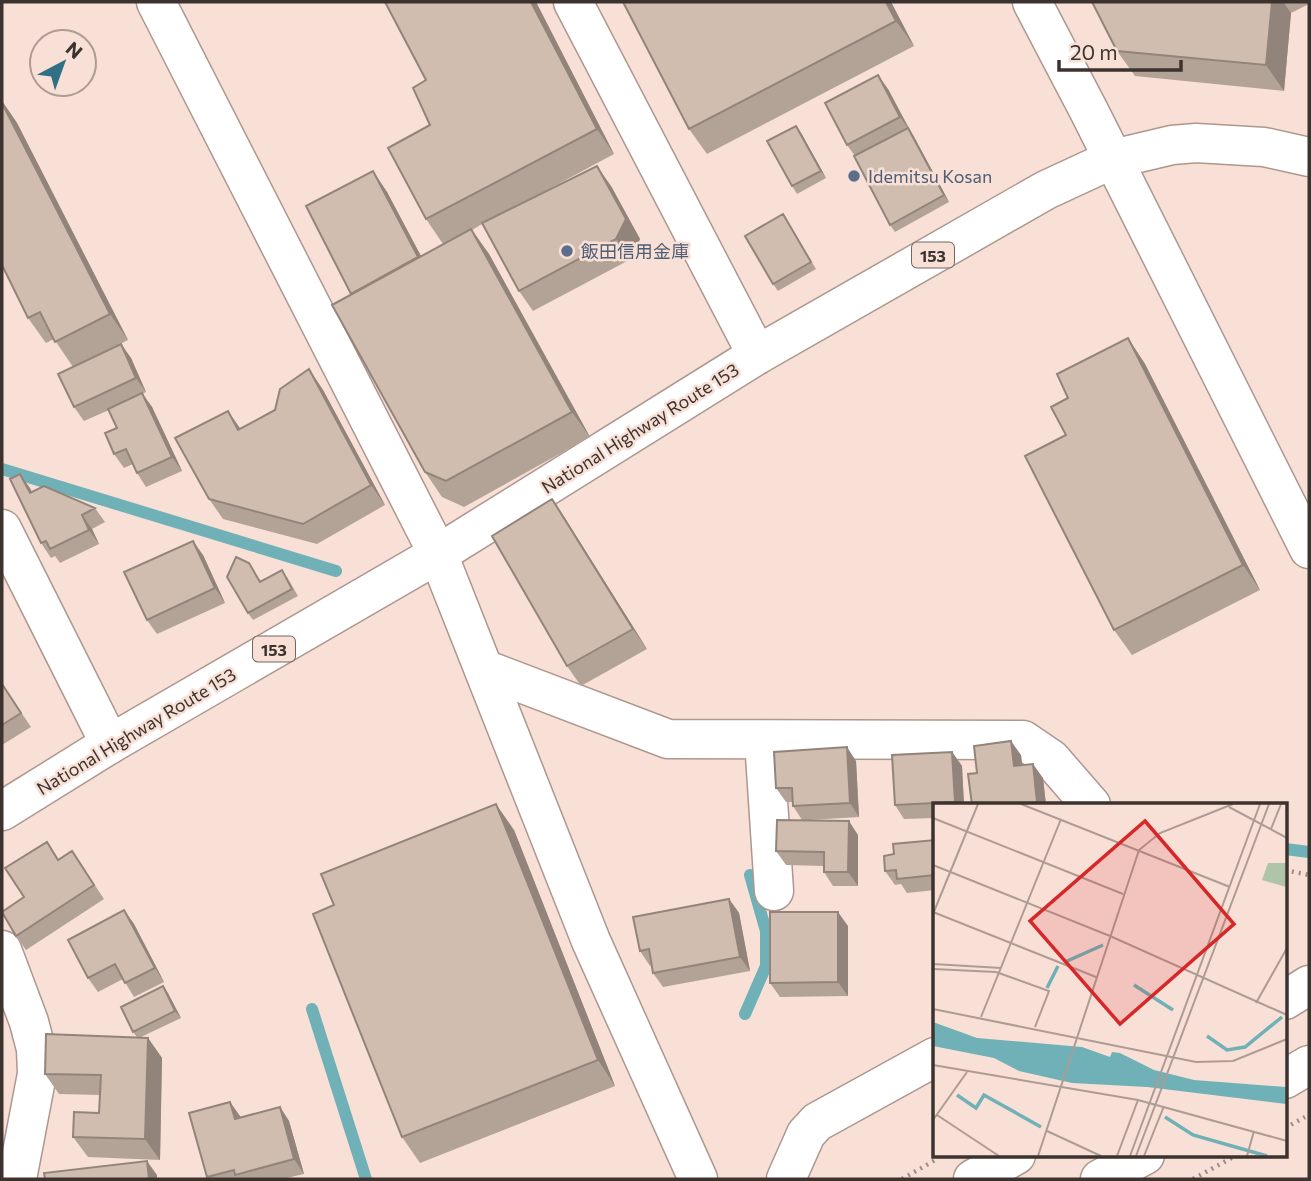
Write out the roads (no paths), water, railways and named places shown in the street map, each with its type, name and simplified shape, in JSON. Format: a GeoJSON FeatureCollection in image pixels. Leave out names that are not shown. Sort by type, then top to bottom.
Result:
{"type":"FeatureCollection","features":[{"type":"Feature","properties":{"kind":"main road"},"geometry":{"type":"LineString","coordinates":[[156,2],[438,554],[591,941],[698,1179]]}},
{"type":"Feature","properties":{"kind":"main road"},"geometry":{"type":"LineString","coordinates":[[573,2],[757,355]]}},
{"type":"Feature","properties":{"kind":"main road"},"geometry":{"type":"LineString","coordinates":[[1032,2],[1309,549]]}},
{"type":"Feature","properties":{"kind":"main road","name":"National Highway Route 153"},"geometry":{"type":"LineString","coordinates":[[2,811],[110,744],[438,554],[757,355],[1046,190],[1113,159],[1172,145],[1196,143],[1264,147],[1309,157]]}},
{"type":"Feature","properties":{"kind":"main road"},"geometry":{"type":"LineString","coordinates":[[2,529],[110,744]]}},
{"type":"Feature","properties":{"kind":"main road"},"geometry":{"type":"LineString","coordinates":[[484,669],[668,739],[1023,740],[1051,759],[1089,803]]}},
{"type":"Feature","properties":{"kind":"main road"},"geometry":{"type":"LineString","coordinates":[[764,740],[775,891]]}},
{"type":"Feature","properties":{"kind":"main road"},"geometry":{"type":"LineString","coordinates":[[2,950],[29,1022],[36,1049],[37,1074],[17,1179]]}},
{"type":"Feature","properties":{"kind":"main road"},"geometry":{"type":"LineString","coordinates":[[1286,999],[1309,985]]}},
{"type":"Feature","properties":{"kind":"main road"},"geometry":{"type":"LineString","coordinates":[[786,1179],[806,1134],[817,1122],[933,1058]]}},
{"type":"Feature","properties":{"kind":"main road"},"geometry":{"type":"LineString","coordinates":[[1286,1078],[1309,1065]]}},
{"type":"Feature","properties":{"kind":"main road"},"geometry":{"type":"LineString","coordinates":[[973,1179],[1014,1156]]}},
{"type":"Feature","properties":{"kind":"main road"},"geometry":{"type":"LineString","coordinates":[[1100,1179],[1143,1156]]}},
{"type":"Feature","properties":{"kind":"waterway"},"geometry":{"type":"LineString","coordinates":[[2,469],[336,571]]}},
{"type":"Feature","properties":{"kind":"waterway"},"geometry":{"type":"LineString","coordinates":[[1286,849],[1309,852]]}},
{"type":"Feature","properties":{"kind":"waterway"},"geometry":{"type":"LineString","coordinates":[[745,1014],[766,966],[766,931],[750,875]]}},
{"type":"Feature","properties":{"kind":"waterway"},"geometry":{"type":"LineString","coordinates":[[312,1009],[366,1179]]}},
{"type":"Feature","properties":{"kind":"place","name":"Idemitsu Kosan"},"geometry":{"type":"Point","coordinates":[854,176]}},
{"type":"Feature","properties":{"kind":"place","name":"飯田信用金庫"},"geometry":{"type":"Point","coordinates":[567,251]}}]}
